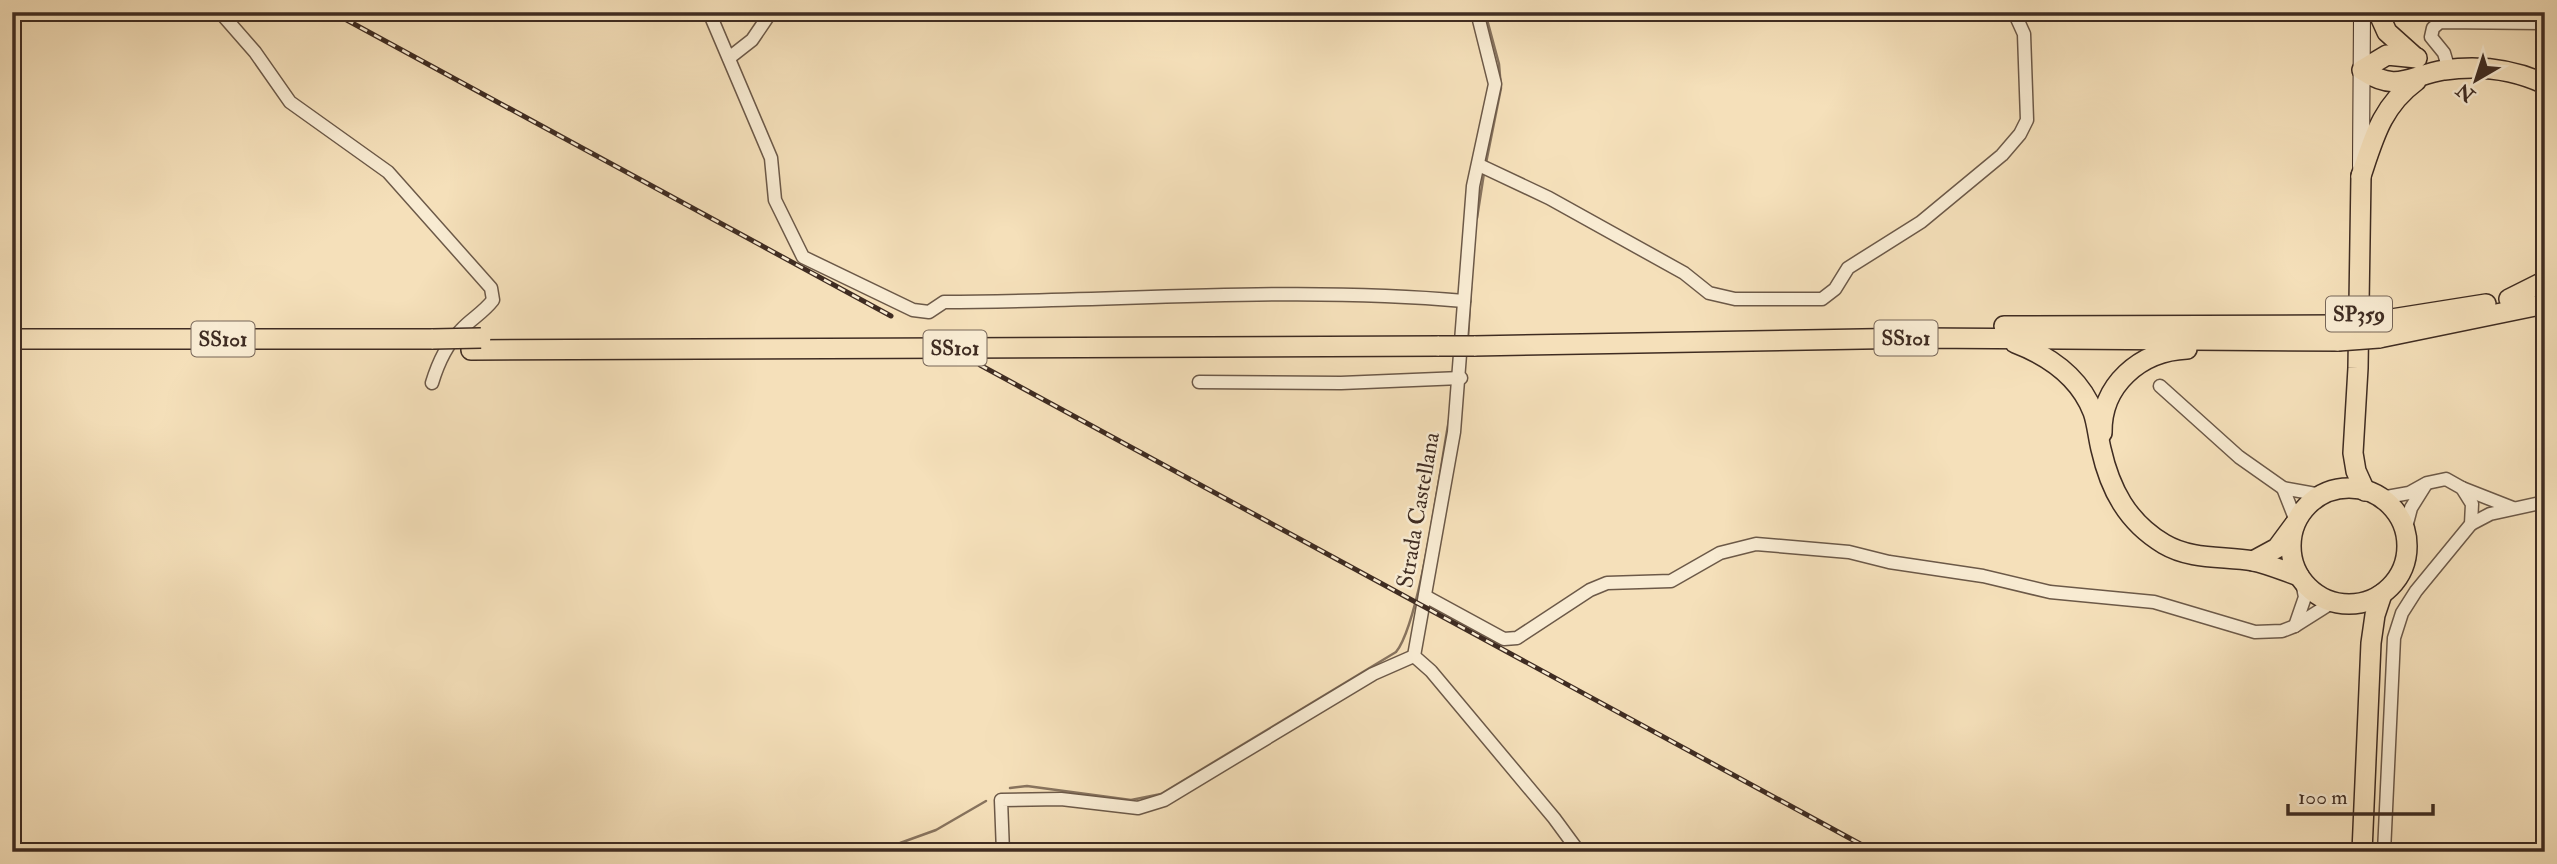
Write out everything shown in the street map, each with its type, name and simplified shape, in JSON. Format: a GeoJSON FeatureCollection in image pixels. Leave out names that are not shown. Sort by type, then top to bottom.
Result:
{"type":"FeatureCollection","features":[{"type":"Feature","properties":{"kind":"main road","name":"SP359"},"geometry":{"type":"LineString","coordinates":[[2362,12],[2358,368],[2353,453],[2356,471],[2373,494]]}},
{"type":"Feature","properties":{"kind":"main road"},"geometry":{"type":"LineString","coordinates":[[2378,12],[2387,32],[2417,58]]}},
{"type":"Feature","properties":{"kind":"main road"},"geometry":{"type":"LineString","coordinates":[[2362,69],[2387,55],[2417,58],[2446,70]]}},
{"type":"Feature","properties":{"kind":"main road"},"geometry":{"type":"LineString","coordinates":[[2362,69],[2384,82],[2420,79],[2446,70],[2503,70],[2525,75],[2545,85]]}},
{"type":"Feature","properties":{"kind":"main road"},"geometry":{"type":"LineString","coordinates":[[2361,176],[2378,121],[2399,93],[2420,79]]}},
{"type":"Feature","properties":{"kind":"main road"},"geometry":{"type":"LineString","coordinates":[[2509,299],[2545,281]]}},
{"type":"Feature","properties":{"kind":"main road","name":"SS101"},"geometry":{"type":"LineString","coordinates":[[2379,329],[2545,291]]}},
{"type":"Feature","properties":{"kind":"main road","name":"SS101"},"geometry":{"type":"LineString","coordinates":[[12,352],[476,344],[2004,338],[2254,340],[2379,329],[2545,304]]}},
{"type":"Feature","properties":{"kind":"main road","name":"SS101"},"geometry":{"type":"LineString","coordinates":[[1475,340],[2042,325],[2338,333]]}},
{"type":"Feature","properties":{"kind":"main road"},"geometry":{"type":"LineString","coordinates":[[2004,338],[2049,358],[2069,375],[2093,413],[2118,501],[2135,522],[2164,544],[2189,555],[2253,561],[2301,579],[2319,596],[2337,603],[2360,618],[2371,643]]}},
{"type":"Feature","properties":{"kind":"main road","name":"SS101"},"geometry":{"type":"LineString","coordinates":[[12,339],[429,345]]}},
{"type":"Feature","properties":{"kind":"main road"},"geometry":{"type":"LineString","coordinates":[[2102,452],[2101,418],[2110,394],[2124,374],[2145,359],[2172,350],[2217,348],[2254,340]]}},
{"type":"Feature","properties":{"kind":"main road","name":"SP359"},"geometry":{"type":"LineString","coordinates":[[2326,493],[2353,453]]}},
{"type":"Feature","properties":{"kind":"main road"},"geometry":{"type":"LineString","coordinates":[[2253,561],[2277,548],[2302,511],[2326,493],[2348,488],[2373,494],[2399,518],[2405,531],[2407,545],[2401,573],[2382,594],[2370,601],[2337,603]]}},
{"type":"Feature","properties":{"kind":"main road"},"geometry":{"type":"LineString","coordinates":[[2295,523],[2290,546],[2301,579]]}},
{"type":"Feature","properties":{"kind":"main road"},"geometry":{"type":"LineString","coordinates":[[2362,852],[2371,643],[2375,615],[2382,594]]}},
{"type":"Feature","properties":{"kind":"street"},"geometry":{"type":"LineString","coordinates":[[220,12],[255,52],[290,102],[388,172],[491,288],[493,300],[483,313],[461,329],[439,361],[432,383]]}},
{"type":"Feature","properties":{"kind":"street"},"geometry":{"type":"LineString","coordinates":[[709,12],[772,158],[775,201],[803,257],[913,310],[929,312],[944,302],[1202,296],[1330,295],[1464,302]]}},
{"type":"Feature","properties":{"kind":"street"},"geometry":{"type":"LineString","coordinates":[[729,58],[752,40],[771,12]]}},
{"type":"Feature","properties":{"kind":"street","name":"Strada Castellana"},"geometry":{"type":"LineString","coordinates":[[1414,656],[1461,377],[1473,186],[1485,167],[1495,84],[1477,12]]}},
{"type":"Feature","properties":{"kind":"street"},"geometry":{"type":"LineString","coordinates":[[1485,167],[1684,274],[1709,293],[1735,299],[1822,299],[1835,289],[1848,268],[1921,222],[2002,155],[2020,135],[2027,120],[2024,34],[2014,12]]}},
{"type":"Feature","properties":{"kind":"street"},"geometry":{"type":"LineString","coordinates":[[2446,70],[2444,53],[2431,37],[2433,28],[2440,22],[2545,23]]}},
{"type":"Feature","properties":{"kind":"street"},"geometry":{"type":"LineString","coordinates":[[1199,382],[1341,383],[1461,377]]}},
{"type":"Feature","properties":{"kind":"street"},"geometry":{"type":"LineString","coordinates":[[2160,386],[2239,457],[2283,488],[2326,493]]}},
{"type":"Feature","properties":{"kind":"street"},"geometry":{"type":"LineString","coordinates":[[2373,494],[2409,493],[2427,483],[2446,479],[2514,508]]}},
{"type":"Feature","properties":{"kind":"street"},"geometry":{"type":"LineString","coordinates":[[2405,531],[2411,508],[2427,483]]}},
{"type":"Feature","properties":{"kind":"street"},"geometry":{"type":"LineString","coordinates":[[2283,488],[2295,523]]}},
{"type":"Feature","properties":{"kind":"street"},"geometry":{"type":"LineString","coordinates":[[2462,488],[2472,504],[2471,524]]}},
{"type":"Feature","properties":{"kind":"street"},"geometry":{"type":"LineString","coordinates":[[2385,852],[2393,638],[2402,613],[2416,591],[2471,524],[2514,508],[2545,502]]}},
{"type":"Feature","properties":{"kind":"street"},"geometry":{"type":"LineString","coordinates":[[1425,596],[1504,639],[1517,638],[1590,590],[1607,583],[1671,581],[1720,553],[1736,547],[1765,544],[1849,552],[1889,562],[1983,576],[2050,592],[2154,602],[2255,632],[2282,631],[2337,603]]}},
{"type":"Feature","properties":{"kind":"street"},"geometry":{"type":"LineString","coordinates":[[2295,626],[2305,597],[2301,579]]}},
{"type":"Feature","properties":{"kind":"street"},"geometry":{"type":"LineString","coordinates":[[1003,852],[1000,800],[1061,799],[1138,808],[1164,800],[1373,674],[1414,656],[1431,671],[1522,779],[1578,852]]}},
{"type":"Feature","properties":{"kind":"waterway"},"geometry":{"type":"LineString","coordinates":[[1485,12],[1499,64],[1501,88],[1486,163]]}},
{"type":"Feature","properties":{"kind":"waterway"},"geometry":{"type":"LineString","coordinates":[[1477,218],[1484,173]]}},
{"type":"Feature","properties":{"kind":"waterway"},"geometry":{"type":"LineString","coordinates":[[1468,337],[1471,287]]}},
{"type":"Feature","properties":{"kind":"waterway"},"geometry":{"type":"LineString","coordinates":[[1010,788],[1027,786],[1131,800],[1161,794],[1396,652],[1414,609],[1449,420]]}},
{"type":"Feature","properties":{"kind":"waterway"},"geometry":{"type":"LineString","coordinates":[[790,847],[900,843],[936,830],[986,801]]}},
{"type":"Feature","properties":{"kind":"railway"},"geometry":{"type":"LineString","coordinates":[[332,12],[891,316]]}},
{"type":"Feature","properties":{"kind":"railway"},"geometry":{"type":"LineString","coordinates":[[980,365],[1875,852]]}}]}
